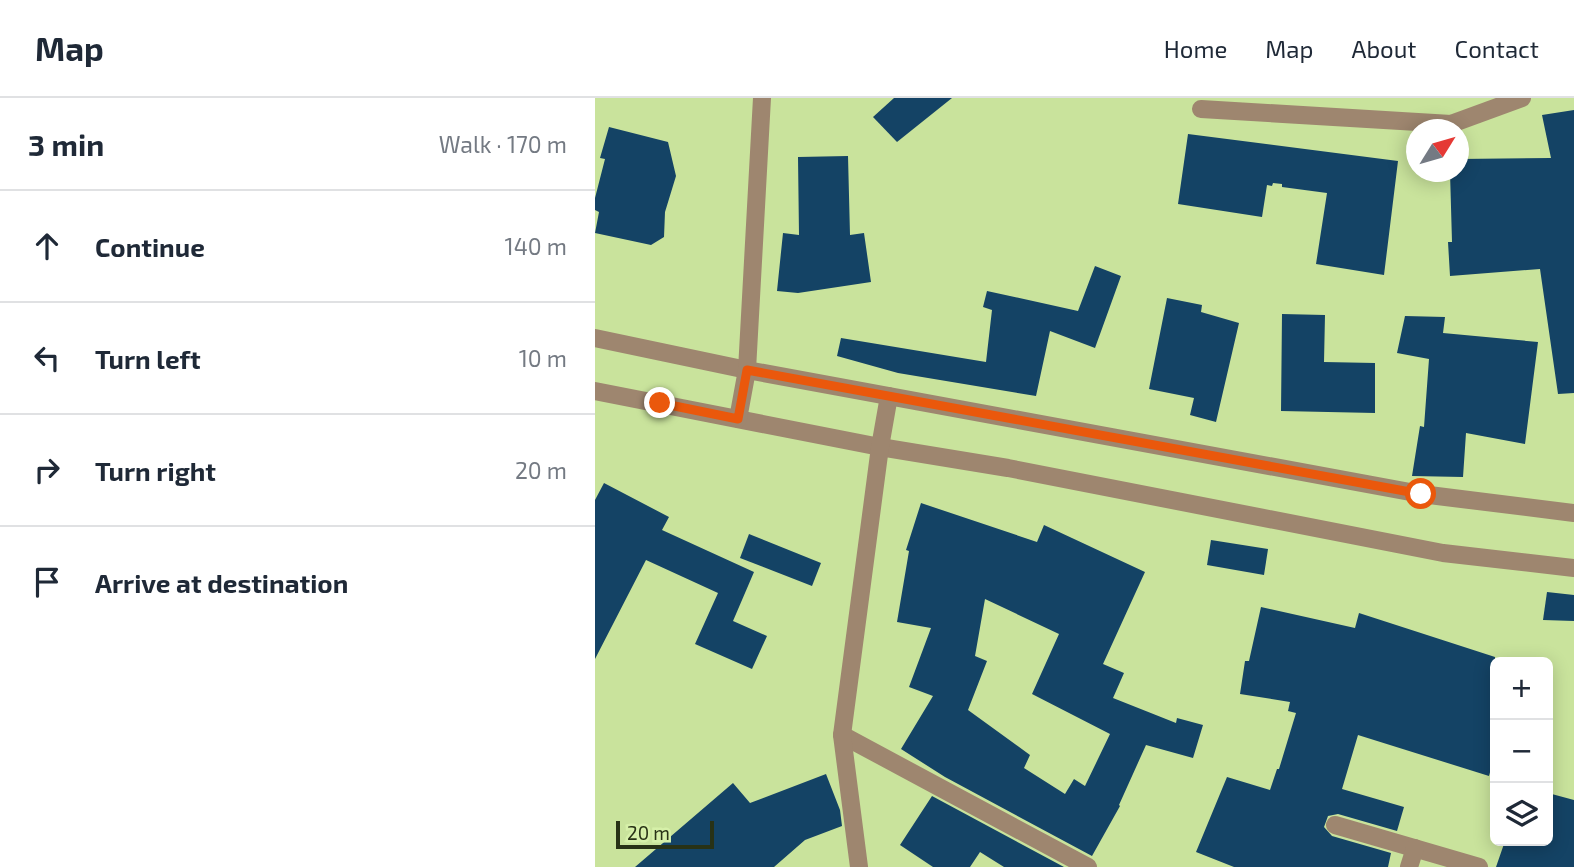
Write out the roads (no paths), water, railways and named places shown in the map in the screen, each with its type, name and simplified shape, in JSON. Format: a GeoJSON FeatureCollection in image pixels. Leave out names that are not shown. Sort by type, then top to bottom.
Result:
{"type":"FeatureCollection","features":[{"type":"Feature","properties":{"kind":"street"},"geometry":{"type":"LineString","coordinates":[[738,419],[747,370],[762,98]]}},
{"type":"Feature","properties":{"kind":"street"},"geometry":{"type":"LineString","coordinates":[[1201,109],[1451,124],[1522,98]]}},
{"type":"Feature","properties":{"kind":"street"},"geometry":{"type":"LineString","coordinates":[[595,338],[747,370],[1421,494],[1574,513]]}},
{"type":"Feature","properties":{"kind":"street"},"geometry":{"type":"LineString","coordinates":[[595,391],[1443,553],[1574,568]]}},
{"type":"Feature","properties":{"kind":"street"},"geometry":{"type":"LineString","coordinates":[[859,867],[842,735],[889,396]]}},
{"type":"Feature","properties":{"kind":"street"},"geometry":{"type":"LineString","coordinates":[[842,735],[1087,867]]}},
{"type":"Feature","properties":{"kind":"street"},"geometry":{"type":"LineString","coordinates":[[1335,825],[1479,867]]}},
{"type":"Feature","properties":{"kind":"street"},"geometry":{"type":"LineString","coordinates":[[1409,867],[1415,848]]}}]}
